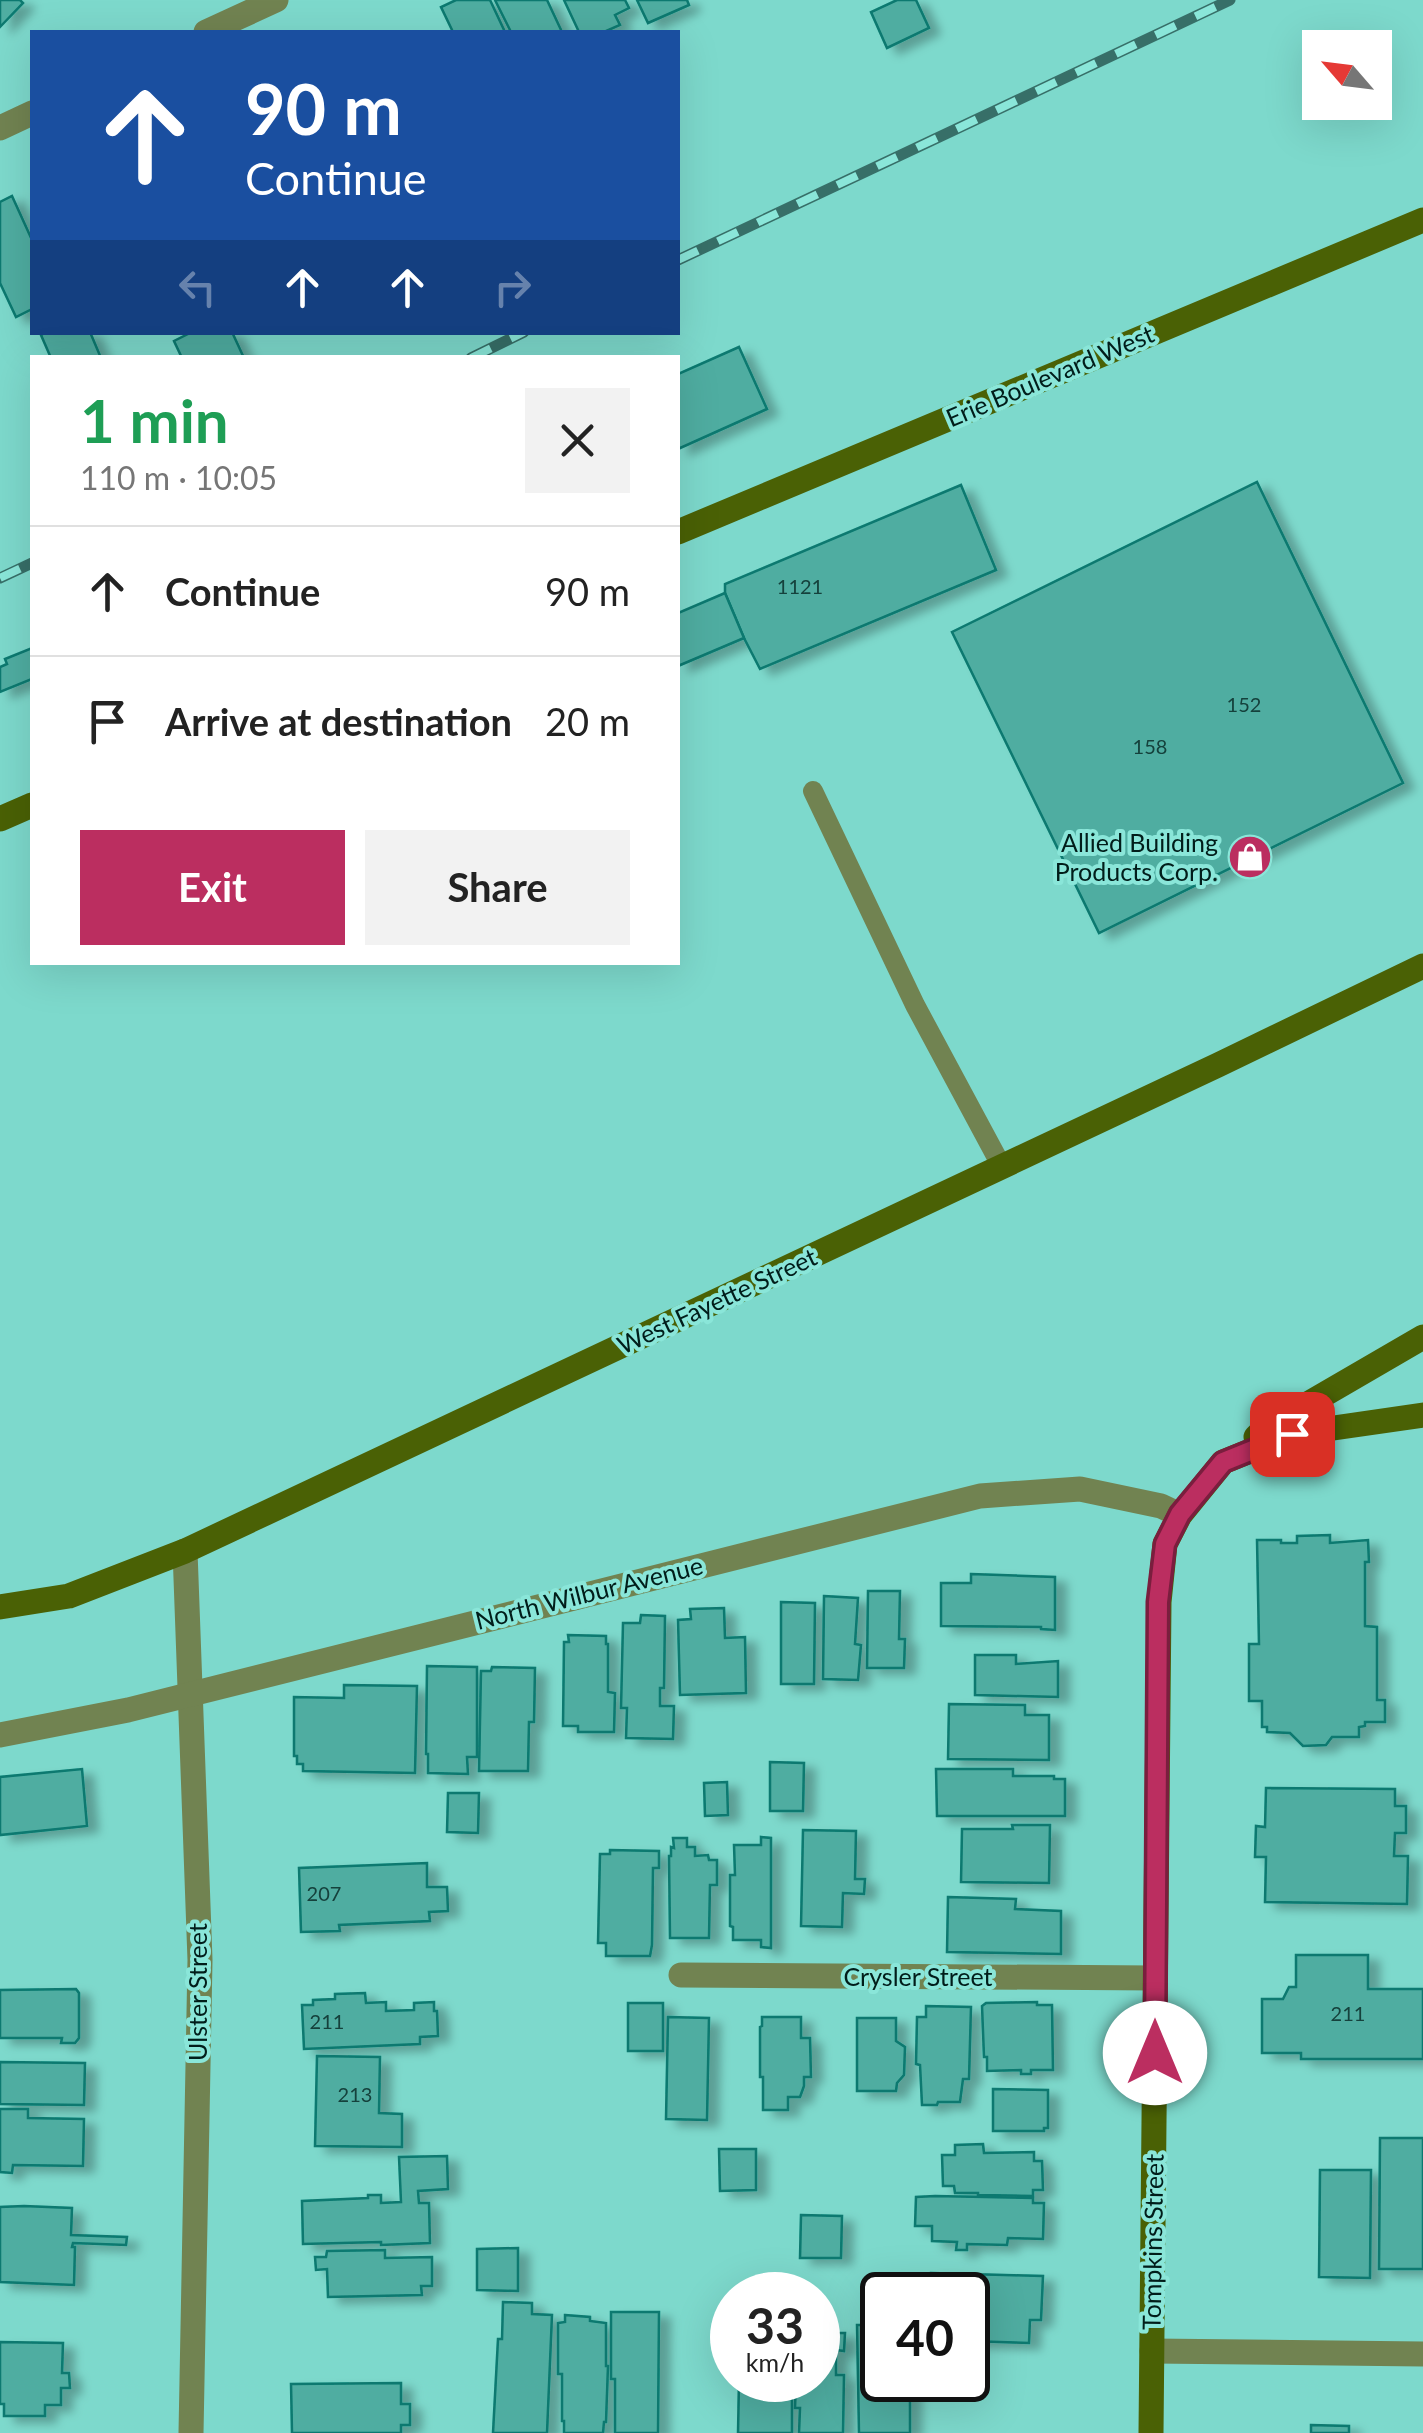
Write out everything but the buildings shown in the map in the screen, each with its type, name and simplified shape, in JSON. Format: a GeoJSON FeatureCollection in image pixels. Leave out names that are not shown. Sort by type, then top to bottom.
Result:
{"type":"FeatureCollection","features":[{"type":"Feature","properties":{"kind":"street"},"geometry":{"type":"LineString","coordinates":[[210,30],[276,0]]}},
{"type":"Feature","properties":{"kind":"street"},"geometry":{"type":"LineString","coordinates":[[0,128],[30,114]]}},
{"type":"Feature","properties":{"kind":"street","name":"Erie Boulevard West"},"geometry":{"type":"LineString","coordinates":[[680,531],[1423,220]]}},
{"type":"Feature","properties":{"kind":"street"},"geometry":{"type":"LineString","coordinates":[[0,819],[30,806]]}},
{"type":"Feature","properties":{"kind":"street","name":"West Fayette Street"},"geometry":{"type":"LineString","coordinates":[[0,1607],[70,1596],[185,1551],[1423,966]]}},
{"type":"Feature","properties":{"kind":"street"},"geometry":{"type":"LineString","coordinates":[[1235,1455],[1263,1430],[1423,1337]]}},
{"type":"Feature","properties":{"kind":"street"},"geometry":{"type":"LineString","coordinates":[[1235,1455],[1292,1434],[1423,1415]]}},
{"type":"Feature","properties":{"kind":"street","name":"Tompkins Street"},"geometry":{"type":"LineString","coordinates":[[1151,2433],[1158,1602],[1165,1544],[1180,1514],[1223,1462],[1235,1455]]}},
{"type":"Feature","properties":{"kind":"street","name":"North Wilbur Avenue"},"geometry":{"type":"LineString","coordinates":[[0,1735],[128,1710],[980,1496],[1080,1489],[1161,1506],[1180,1514]]}},
{"type":"Feature","properties":{"kind":"street","name":"Ulster Street"},"geometry":{"type":"LineString","coordinates":[[185,1551],[200,1960],[191,2433]]}},
{"type":"Feature","properties":{"kind":"street","name":"Crysler Street"},"geometry":{"type":"LineString","coordinates":[[681,1976],[1155,1978]]}},
{"type":"Feature","properties":{"kind":"street"},"geometry":{"type":"LineString","coordinates":[[1152,2351],[1423,2354]]}},
{"type":"Feature","properties":{"kind":"lane"},"geometry":{"type":"LineString","coordinates":[[813,791],[916,1005],[1002,1167]]}},
{"type":"Feature","properties":{"kind":"railway"},"geometry":{"type":"LineString","coordinates":[[680,259],[1230,0]]}},
{"type":"Feature","properties":{"kind":"railway"},"geometry":{"type":"LineString","coordinates":[[477,355],[518,335]]}},
{"type":"Feature","properties":{"kind":"railway"},"geometry":{"type":"LineString","coordinates":[[0,578],[30,564]]}},
{"type":"Feature","properties":{"kind":"place","name":"Allied Building Products Corp."},"geometry":{"type":"Point","coordinates":[1250,857]}},
{"type":"Feature","properties":{"kind":"route"},"geometry":{"type":"LineString","coordinates":[[1155,2053],[1158,1602],[1165,1544],[1180,1514],[1223,1462],[1292,1434]]}}]}
